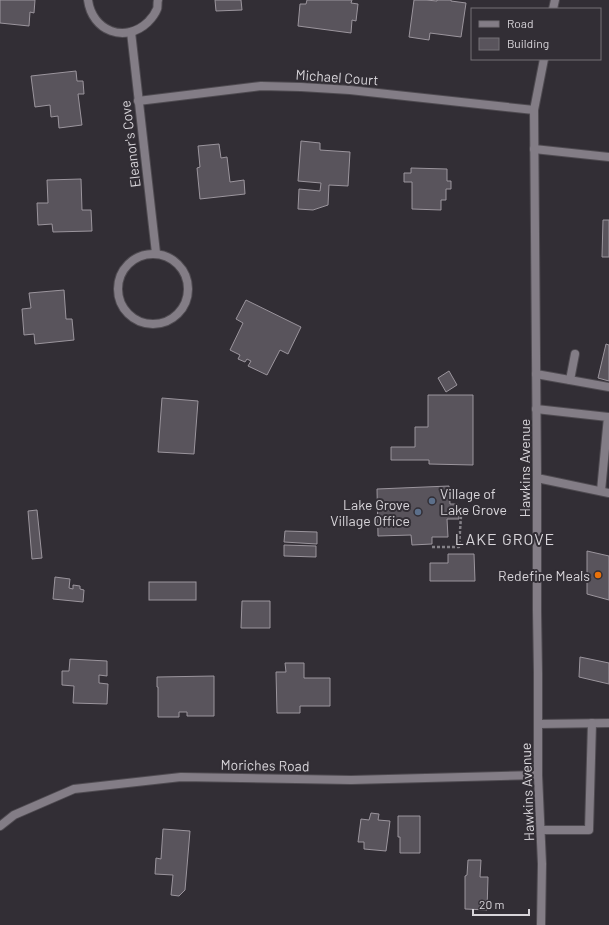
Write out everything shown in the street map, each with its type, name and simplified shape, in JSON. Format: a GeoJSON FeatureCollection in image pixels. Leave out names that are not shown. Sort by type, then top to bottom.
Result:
{"type":"FeatureCollection","features":[{"type":"Feature","properties":{"kind":"street"},"geometry":{"type":"LineString","coordinates":[[88,0],[91,14],[99,24],[106,29],[117,33],[131,32],[143,27],[152,19],[157,9],[158,0]]}},
{"type":"Feature","properties":{"kind":"street","name":"Eleanor's Cove"},"geometry":{"type":"LineString","coordinates":[[131,32],[156,253]]}},
{"type":"Feature","properties":{"kind":"street","name":"Hawkins Avenue"},"geometry":{"type":"LineString","coordinates":[[541,925],[542,864],[538,775],[534,110],[544,60]]}},
{"type":"Feature","properties":{"kind":"street","name":"Michael Court"},"geometry":{"type":"LineString","coordinates":[[138,101],[261,86],[350,90],[534,110]]}},
{"type":"Feature","properties":{"kind":"street"},"geometry":{"type":"LineString","coordinates":[[534,149],[609,157]]}},
{"type":"Feature","properties":{"kind":"street"},"geometry":{"type":"LineString","coordinates":[[156,253],[168,256],[183,269],[188,282],[187,300],[182,310],[173,318],[161,323],[148,323],[136,319],[122,306],[119,299],[118,287],[119,280],[128,264],[138,256],[156,253]]}},
{"type":"Feature","properties":{"kind":"street"},"geometry":{"type":"LineString","coordinates":[[570,380],[575,354]]}},
{"type":"Feature","properties":{"kind":"street"},"geometry":{"type":"LineString","coordinates":[[536,374],[609,387]]}},
{"type":"Feature","properties":{"kind":"street"},"geometry":{"type":"LineString","coordinates":[[536,409],[608,417],[605,492],[537,478]]}},
{"type":"Feature","properties":{"kind":"street"},"geometry":{"type":"LineString","coordinates":[[538,724],[592,722],[609,723]]}},
{"type":"Feature","properties":{"kind":"street"},"geometry":{"type":"LineString","coordinates":[[540,830],[589,830],[592,722]]}},
{"type":"Feature","properties":{"kind":"street","name":"Moriches Road"},"geometry":{"type":"LineString","coordinates":[[0,826],[14,815],[74,789],[181,777],[351,780],[538,775]]}},
{"type":"Feature","properties":{"kind":"path"},"geometry":{"type":"LineString","coordinates":[[432,547],[459,547],[461,516]]}},
{"type":"Feature","properties":{"kind":"building"},"geometry":{"type":"Polygon","coordinates":[[[0,0],[35,0],[34,13],[30,12],[29,26],[0,23],[0,0]]]}},
{"type":"Feature","properties":{"kind":"building"},"geometry":{"type":"Polygon","coordinates":[[[215,0],[241,0],[242,10],[216,11],[215,0]]]}},
{"type":"Feature","properties":{"kind":"building"},"geometry":{"type":"Polygon","coordinates":[[[307,0],[352,0],[351,3],[358,4],[356,21],[352,20],[351,33],[298,26],[300,4],[306,4],[307,0]]]}},
{"type":"Feature","properties":{"kind":"building"},"geometry":{"type":"Polygon","coordinates":[[[414,0],[451,0],[466,3],[461,37],[430,33],[429,40],[409,37],[414,0]]]}},
{"type":"Feature","properties":{"kind":"building"},"geometry":{"type":"Polygon","coordinates":[[[76,71],[77,81],[83,81],[84,94],[78,94],[82,125],[59,128],[58,116],[51,117],[50,105],[35,107],[31,76],[76,71]]]}},
{"type":"Feature","properties":{"kind":"building"},"geometry":{"type":"Polygon","coordinates":[[[301,141],[320,143],[320,150],[350,152],[348,186],[329,185],[328,205],[313,210],[298,209],[299,189],[320,191],[321,183],[298,181],[301,141]]]}},
{"type":"Feature","properties":{"kind":"building"},"geometry":{"type":"Polygon","coordinates":[[[219,144],[221,158],[227,157],[230,182],[244,180],[245,194],[200,199],[197,168],[200,167],[198,146],[219,144]]]}},
{"type":"Feature","properties":{"kind":"building"},"geometry":{"type":"Polygon","coordinates":[[[411,168],[447,169],[447,181],[451,181],[451,189],[446,189],[446,200],[441,200],[441,210],[412,209],[412,182],[404,182],[404,173],[411,173],[411,168]]]}},
{"type":"Feature","properties":{"kind":"building"},"geometry":{"type":"Polygon","coordinates":[[[81,179],[82,210],[91,210],[92,231],[53,232],[52,224],[38,225],[37,203],[48,203],[47,180],[81,179]]]}},
{"type":"Feature","properties":{"kind":"building"},"geometry":{"type":"Polygon","coordinates":[[[603,220],[609,220],[609,257],[602,257],[603,220]]]}},
{"type":"Feature","properties":{"kind":"building"},"geometry":{"type":"Polygon","coordinates":[[[64,290],[66,319],[72,319],[74,340],[35,344],[34,334],[24,335],[22,309],[31,308],[29,293],[64,290]]]}},
{"type":"Feature","properties":{"kind":"building"},"geometry":{"type":"Polygon","coordinates":[[[246,300],[301,327],[288,354],[280,350],[267,375],[248,366],[251,361],[247,359],[245,362],[238,359],[240,355],[230,350],[243,323],[236,319],[246,300]]]}},
{"type":"Feature","properties":{"kind":"building"},"geometry":{"type":"Polygon","coordinates":[[[606,344],[609,345],[609,381],[598,378],[606,344]]]}},
{"type":"Feature","properties":{"kind":"building"},"geometry":{"type":"Polygon","coordinates":[[[449,371],[457,385],[446,392],[438,378],[449,371]]]}},
{"type":"Feature","properties":{"kind":"building"},"geometry":{"type":"Polygon","coordinates":[[[428,395],[473,395],[473,465],[429,464],[429,460],[391,460],[391,447],[415,447],[415,427],[428,427],[428,395]]]}},
{"type":"Feature","properties":{"kind":"building"},"geometry":{"type":"Polygon","coordinates":[[[162,398],[198,401],[194,454],[158,452],[162,398]]]}},
{"type":"Feature","properties":{"kind":"building","name":"Lake Grove Village Office"},"geometry":{"type":"Polygon","coordinates":[[[449,486],[450,504],[458,504],[459,519],[447,519],[448,537],[432,537],[432,544],[412,545],[411,535],[378,536],[377,489],[449,486]]]}},
{"type":"Feature","properties":{"kind":"building"},"geometry":{"type":"Polygon","coordinates":[[[37,510],[42,558],[32,559],[28,511],[37,510]]]}},
{"type":"Feature","properties":{"kind":"building"},"geometry":{"type":"Polygon","coordinates":[[[285,531],[317,532],[317,544],[284,542],[285,531]]]}},
{"type":"Feature","properties":{"kind":"building"},"geometry":{"type":"Polygon","coordinates":[[[284,545],[316,546],[316,557],[284,556],[284,545]]]}},
{"type":"Feature","properties":{"kind":"building","name":"Redefine Meals"},"geometry":{"type":"Polygon","coordinates":[[[587,551],[609,556],[609,600],[587,594],[587,551]]]}},
{"type":"Feature","properties":{"kind":"building"},"geometry":{"type":"Polygon","coordinates":[[[448,554],[474,554],[475,581],[430,581],[430,563],[448,563],[448,554]]]}},
{"type":"Feature","properties":{"kind":"building"},"geometry":{"type":"Polygon","coordinates":[[[55,577],[70,579],[69,588],[73,589],[73,585],[80,586],[80,589],[84,590],[83,602],[53,599],[55,577]]]}},
{"type":"Feature","properties":{"kind":"building"},"geometry":{"type":"Polygon","coordinates":[[[149,582],[196,582],[196,600],[149,600],[149,582]]]}},
{"type":"Feature","properties":{"kind":"building"},"geometry":{"type":"Polygon","coordinates":[[[242,601],[270,601],[270,628],[241,628],[242,601]]]}},
{"type":"Feature","properties":{"kind":"building"},"geometry":{"type":"Polygon","coordinates":[[[580,657],[609,663],[609,684],[579,677],[580,657]]]}},
{"type":"Feature","properties":{"kind":"building"},"geometry":{"type":"Polygon","coordinates":[[[70,659],[107,661],[107,676],[99,675],[99,683],[108,684],[107,704],[73,703],[74,686],[62,685],[62,671],[69,671],[70,659]]]}},
{"type":"Feature","properties":{"kind":"building"},"geometry":{"type":"Polygon","coordinates":[[[285,663],[304,663],[304,678],[330,678],[330,706],[300,706],[300,713],[277,713],[276,672],[286,672],[285,663]]]}},
{"type":"Feature","properties":{"kind":"building"},"geometry":{"type":"Polygon","coordinates":[[[214,676],[214,716],[187,716],[187,712],[179,712],[179,717],[158,717],[157,677],[214,676]]]}},
{"type":"Feature","properties":{"kind":"building"},"geometry":{"type":"Polygon","coordinates":[[[371,813],[379,814],[378,820],[390,821],[386,851],[364,849],[364,842],[358,842],[361,819],[369,820],[371,813]]]}},
{"type":"Feature","properties":{"kind":"building"},"geometry":{"type":"Polygon","coordinates":[[[398,816],[420,816],[420,853],[400,853],[398,816]]]}},
{"type":"Feature","properties":{"kind":"building"},"geometry":{"type":"Polygon","coordinates":[[[163,829],[190,831],[185,890],[179,896],[171,895],[173,875],[155,874],[156,858],[161,859],[163,829]]]}},
{"type":"Feature","properties":{"kind":"building"},"geometry":{"type":"Polygon","coordinates":[[[468,860],[481,860],[480,877],[488,877],[487,910],[465,909],[465,876],[467,875],[468,860]]]}},
{"type":"Feature","properties":{"kind":"place","name":"Village of Lake Grove"},"geometry":{"type":"Point","coordinates":[432,501]}},
{"type":"Feature","properties":{"kind":"place","name":"Lake Grove Village Office"},"geometry":{"type":"Point","coordinates":[418,512]}},
{"type":"Feature","properties":{"kind":"place","name":"Redefine Meals"},"geometry":{"type":"Point","coordinates":[598,575]}},
{"type":"Feature","properties":{"kind":"district","name":"LAKE GROVE"},"geometry":{"type":"Point","coordinates":[505,538]}}]}
